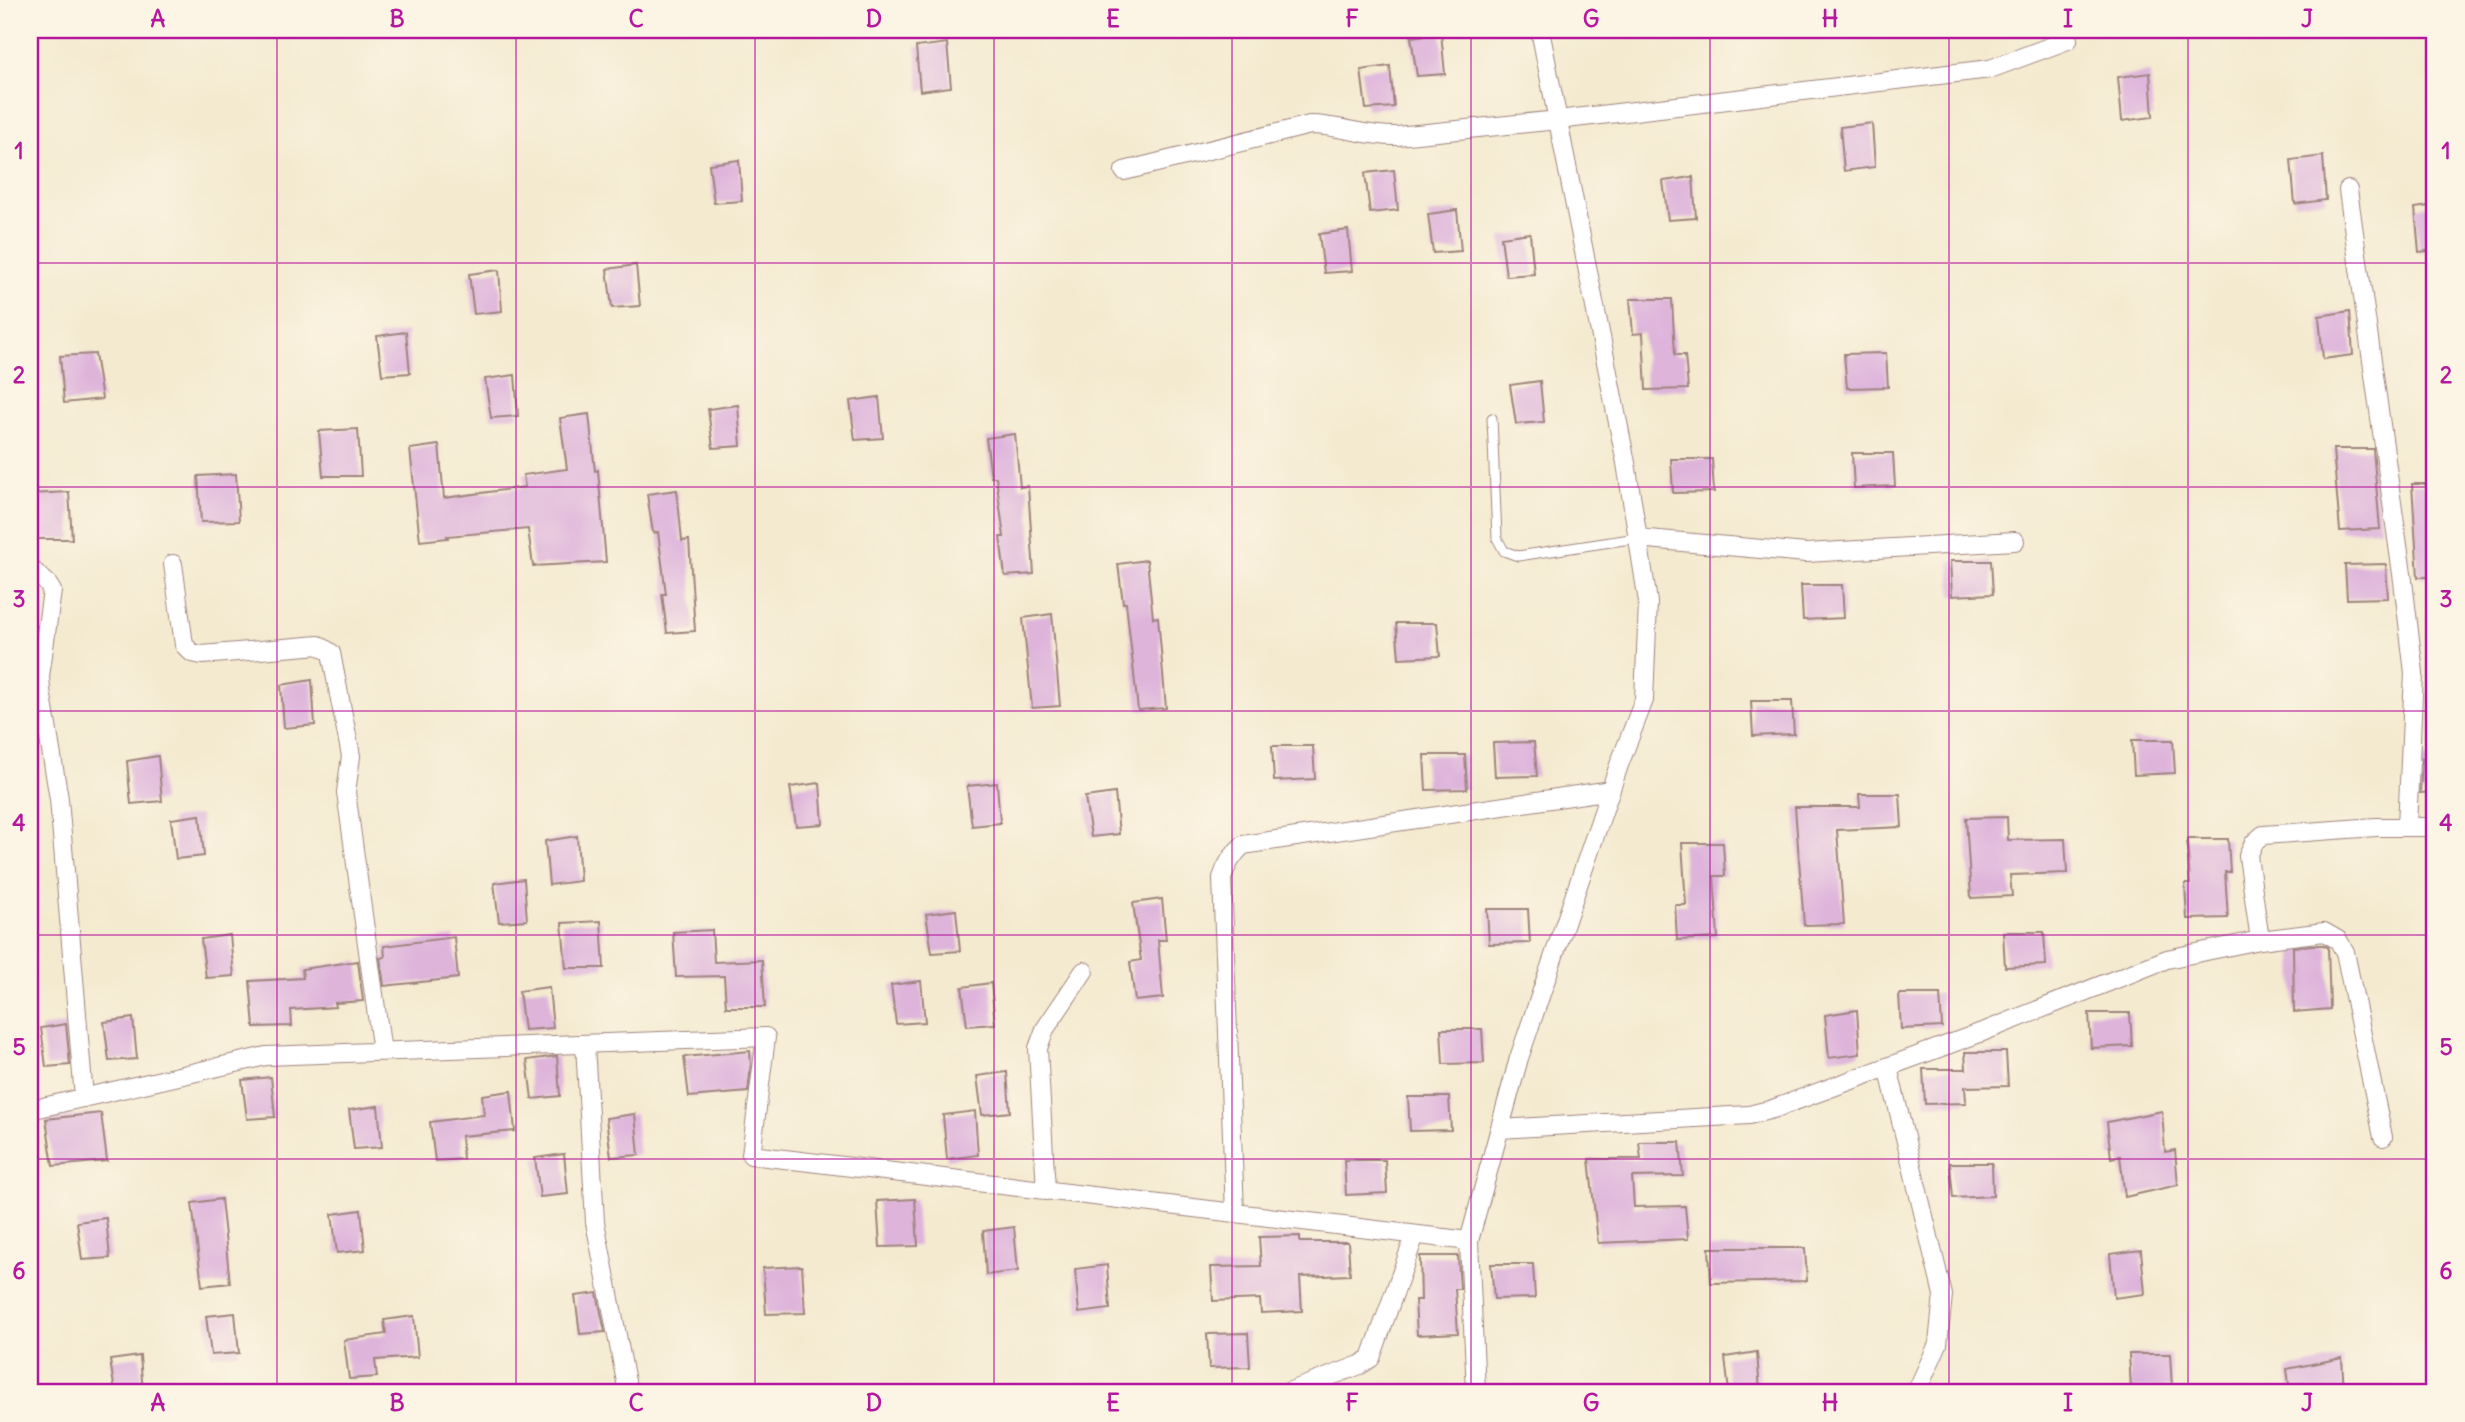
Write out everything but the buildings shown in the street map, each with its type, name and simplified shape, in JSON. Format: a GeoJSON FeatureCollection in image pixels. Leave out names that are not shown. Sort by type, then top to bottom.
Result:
{"type":"FeatureCollection","features":[{"type":"Feature","properties":{"kind":"street"},"geometry":{"type":"LineString","coordinates":[[1476,1392],[1469,1241],[1519,1058],[1644,700],[1648,602],[1626,463],[1540,30]]}},
{"type":"Feature","properties":{"kind":"street"},"geometry":{"type":"LineString","coordinates":[[1124,171],[1310,125],[1397,136],[1558,120],[1990,69],[2068,40]]}},
{"type":"Feature","properties":{"kind":"street"},"geometry":{"type":"LineString","coordinates":[[2348,190],[2414,673],[2407,827]]}},
{"type":"Feature","properties":{"kind":"street"},"geometry":{"type":"LineString","coordinates":[[1637,538],[1806,553],[2015,541]]}},
{"type":"Feature","properties":{"kind":"street"},"geometry":{"type":"LineString","coordinates":[[173,564],[184,645],[192,653],[202,655],[319,645],[331,653],[351,757],[346,792],[382,1052]]}},
{"type":"Feature","properties":{"kind":"street"},"geometry":{"type":"LineString","coordinates":[[30,568],[52,591],[40,676],[59,799],[84,1098]]}},
{"type":"Feature","properties":{"kind":"street"},"geometry":{"type":"LineString","coordinates":[[1235,1213],[1222,878],[1234,853],[1243,845],[1611,790]]}},
{"type":"Feature","properties":{"kind":"street"},"geometry":{"type":"LineString","coordinates":[[2260,940],[2248,856],[2263,835],[2376,827],[2435,827]]}},
{"type":"Feature","properties":{"kind":"street"},"geometry":{"type":"LineString","coordinates":[[1500,1129],[1749,1115],[1773,1109],[1888,1067],[2167,958],[2260,940],[2324,932],[2337,940],[2345,952],[2383,1137]]}},
{"type":"Feature","properties":{"kind":"street"},"geometry":{"type":"LineString","coordinates":[[1046,1191],[1038,1048],[1045,1029],[1084,971]]}},
{"type":"Feature","properties":{"kind":"street"},"geometry":{"type":"LineString","coordinates":[[30,1110],[267,1056],[766,1037],[751,1155],[1469,1241]]}},
{"type":"Feature","properties":{"kind":"street"},"geometry":{"type":"LineString","coordinates":[[585,1044],[595,1222],[628,1392]]}},
{"type":"Feature","properties":{"kind":"street"},"geometry":{"type":"LineString","coordinates":[[1888,1067],[1943,1295],[1938,1343],[1914,1392]]}},
{"type":"Feature","properties":{"kind":"street"},"geometry":{"type":"LineString","coordinates":[[1288,1392],[1360,1365],[1371,1358],[1415,1235]]}},
{"type":"Feature","properties":{"kind":"lane"},"geometry":{"type":"LineString","coordinates":[[1492,418],[1497,538],[1504,551],[1518,555],[1637,538]]}}]}
